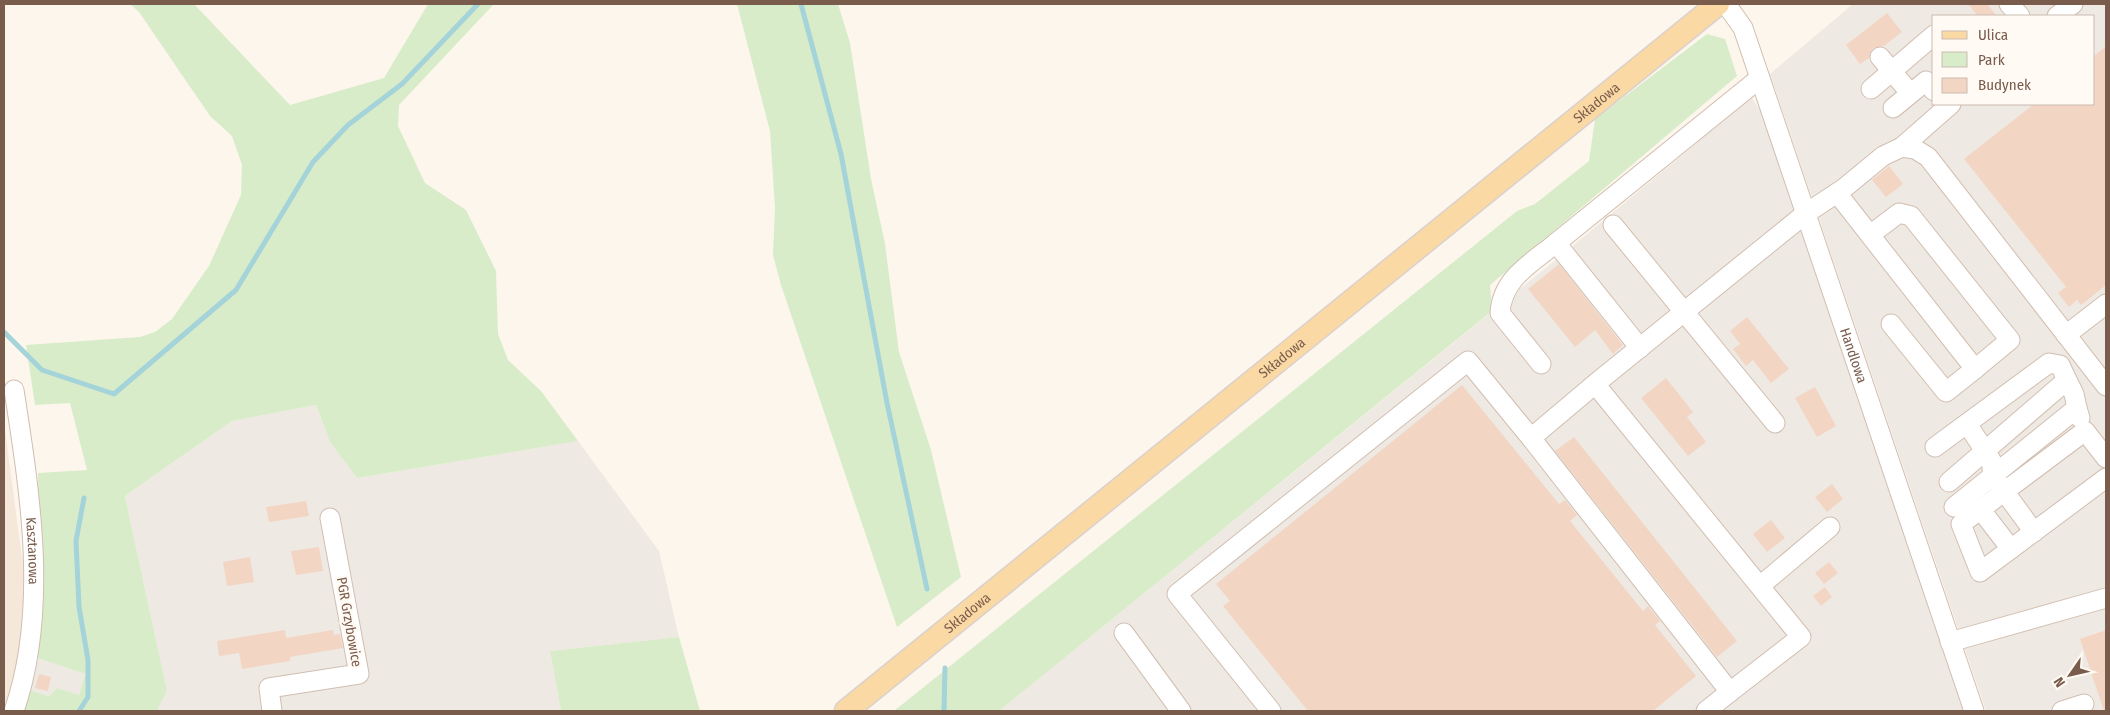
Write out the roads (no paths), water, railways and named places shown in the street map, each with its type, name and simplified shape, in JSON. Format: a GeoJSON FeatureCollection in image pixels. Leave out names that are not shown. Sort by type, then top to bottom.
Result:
{"type":"FeatureCollection","features":[{"type":"Feature","properties":{"kind":"main road","name":"Składowa"},"geometry":{"type":"LineString","coordinates":[[846,711],[1718,4]]}},
{"type":"Feature","properties":{"kind":"street","name":"Handlowa"},"geometry":{"type":"LineString","coordinates":[[1726,4],[1743,28],[1974,711]]}},
{"type":"Feature","properties":{"kind":"street"},"geometry":{"type":"LineString","coordinates":[[2009,4],[2019,15]]}},
{"type":"Feature","properties":{"kind":"street"},"geometry":{"type":"LineString","coordinates":[[2059,15],[2073,4]]}},
{"type":"Feature","properties":{"kind":"street"},"geometry":{"type":"LineString","coordinates":[[1871,89],[1885,64],[1932,36]]}},
{"type":"Feature","properties":{"kind":"street"},"geometry":{"type":"LineString","coordinates":[[1885,64],[1910,94]]}},
{"type":"Feature","properties":{"kind":"street"},"geometry":{"type":"LineString","coordinates":[[1540,364],[1500,312],[1501,297],[1512,279],[1760,78]]}},
{"type":"Feature","properties":{"kind":"street"},"geometry":{"type":"LineString","coordinates":[[1893,108],[1910,94],[1931,82]]}},
{"type":"Feature","properties":{"kind":"street"},"geometry":{"type":"LineString","coordinates":[[1531,438],[1805,214],[1883,156],[1902,147],[1948,105]]}},
{"type":"Feature","properties":{"kind":"street"},"geometry":{"type":"LineString","coordinates":[[1902,147],[1915,149],[1928,157],[2106,386]]}},
{"type":"Feature","properties":{"kind":"street"},"geometry":{"type":"LineString","coordinates":[[1837,192],[1975,369]]}},
{"type":"Feature","properties":{"kind":"street"},"geometry":{"type":"LineString","coordinates":[[1870,235],[1899,213],[1911,216],[2010,340],[1946,392],[1891,324]]}},
{"type":"Feature","properties":{"kind":"street"},"geometry":{"type":"LineString","coordinates":[[1613,225],[1686,311],[1775,423]]}},
{"type":"Feature","properties":{"kind":"street"},"geometry":{"type":"LineString","coordinates":[[1556,243],[1640,348]]}},
{"type":"Feature","properties":{"kind":"street"},"geometry":{"type":"LineString","coordinates":[[2066,335],[2106,304]]}},
{"type":"Feature","properties":{"kind":"street"},"geometry":{"type":"LineString","coordinates":[[1271,711],[1177,594],[1468,361],[1531,438],[1730,692]]}},
{"type":"Feature","properties":{"kind":"street"},"geometry":{"type":"LineString","coordinates":[[1935,447],[2049,363],[2060,365],[2074,394],[2076,408],[2085,431],[2106,458]]}},
{"type":"Feature","properties":{"kind":"street"},"geometry":{"type":"LineString","coordinates":[[1949,482],[2068,380]]}},
{"type":"Feature","properties":{"kind":"street"},"geometry":{"type":"LineString","coordinates":[[1596,384],[1801,637],[1706,711]]}},
{"type":"Feature","properties":{"kind":"street","name":"Kasztanowa"},"geometry":{"type":"LineString","coordinates":[[14,390],[30,508],[33,600],[30,654],[24,681],[14,711]]}},
{"type":"Feature","properties":{"kind":"street"},"geometry":{"type":"LineString","coordinates":[[1954,507],[2076,408]]}},
{"type":"Feature","properties":{"kind":"street"},"geometry":{"type":"LineString","coordinates":[[1967,424],[1990,460],[1993,476],[2034,532]]}},
{"type":"Feature","properties":{"kind":"street"},"geometry":{"type":"LineString","coordinates":[[2085,431],[1961,524],[1980,572],[2106,478]]}},
{"type":"Feature","properties":{"kind":"street"},"geometry":{"type":"LineString","coordinates":[[1981,510],[2011,549]]}},
{"type":"Feature","properties":{"kind":"street","name":"PGR Grzybowice"},"geometry":{"type":"LineString","coordinates":[[272,711],[269,688],[358,674],[330,518]]}},
{"type":"Feature","properties":{"kind":"street"},"geometry":{"type":"LineString","coordinates":[[1760,586],[1830,527]]}},
{"type":"Feature","properties":{"kind":"street"},"geometry":{"type":"LineString","coordinates":[[1950,642],[2106,598]]}},
{"type":"Feature","properties":{"kind":"street"},"geometry":{"type":"LineString","coordinates":[[1124,633],[1181,711]]}},
{"type":"Feature","properties":{"kind":"street"},"geometry":{"type":"LineString","coordinates":[[2062,711],[2084,704]]}},
{"type":"Feature","properties":{"kind":"waterway"},"geometry":{"type":"LineString","coordinates":[[4,332],[42,370],[114,394],[236,290],[313,162],[348,125],[402,84],[478,4]]}},
{"type":"Feature","properties":{"kind":"waterway"},"geometry":{"type":"LineString","coordinates":[[801,4],[841,154],[887,403],[927,589]]}},
{"type":"Feature","properties":{"kind":"waterway"},"geometry":{"type":"LineString","coordinates":[[79,711],[88,697],[88,660],[79,607],[76,541],[84,498]]}},
{"type":"Feature","properties":{"kind":"waterway"},"geometry":{"type":"LineString","coordinates":[[944,711],[945,668]]}}]}
